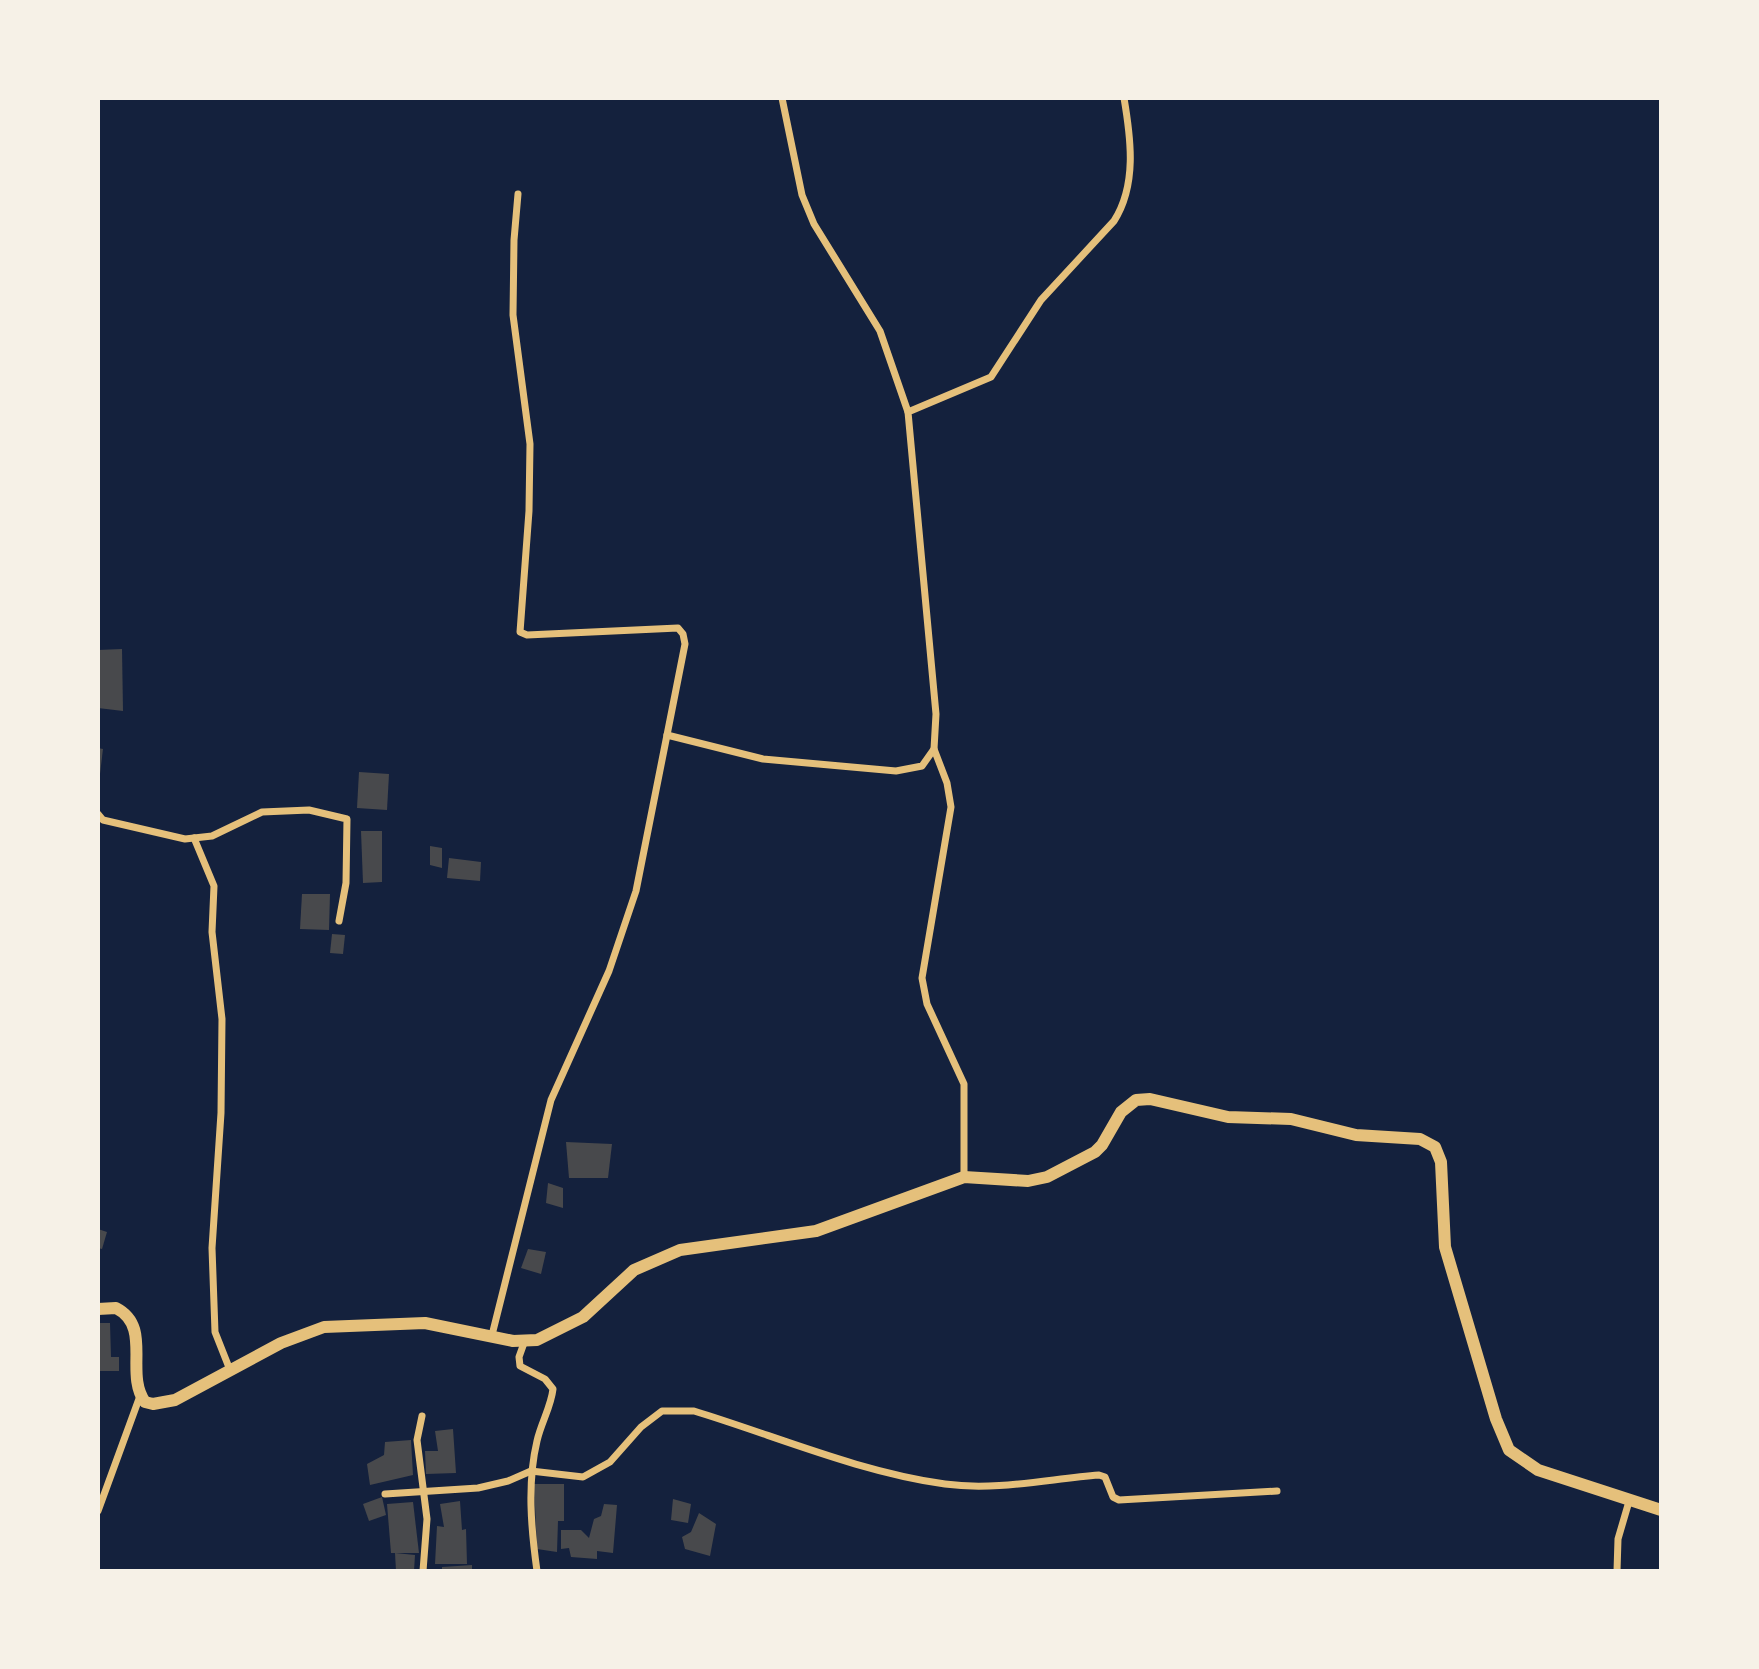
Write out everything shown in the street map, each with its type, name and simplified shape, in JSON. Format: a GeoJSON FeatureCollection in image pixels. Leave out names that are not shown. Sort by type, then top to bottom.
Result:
{"type":"FeatureCollection","features":[{"type":"Feature","properties":{"kind":"street"},"geometry":{"type":"LineString","coordinates":[[782,98],[802,195],[814,224],[880,331],[908,412],[936,714],[934,749],[947,783],[951,807],[922,978],[927,1004],[964,1084],[964,1177]]}},
{"type":"Feature","properties":{"kind":"street"},"geometry":{"type":"LineString","coordinates":[[908,412],[991,377],[1041,300],[1114,221],[1122,208],[1129,178],[1124,98]]}},
{"type":"Feature","properties":{"kind":"street"},"geometry":{"type":"LineString","coordinates":[[492,1335],[551,1100],[609,971],[636,891],[685,645],[683,634],[678,628],[527,635],[520,632],[529,511],[530,444],[513,315],[518,194]]}},
{"type":"Feature","properties":{"kind":"street"},"geometry":{"type":"LineString","coordinates":[[667,735],[763,759],[896,771],[922,766],[934,749]]}},
{"type":"Feature","properties":{"kind":"street"},"geometry":{"type":"LineString","coordinates":[[98,814],[103,820],[185,839],[212,836],[262,812],[309,810],[347,818],[346,883],[339,921]]}},
{"type":"Feature","properties":{"kind":"street"},"geometry":{"type":"LineString","coordinates":[[194,838],[214,886],[212,932],[222,1019],[221,1113],[212,1248],[215,1332],[230,1370]]}},
{"type":"Feature","properties":{"kind":"street"},"geometry":{"type":"LineString","coordinates":[[98,1309],[116,1308],[125,1313],[134,1328],[136,1380],[140,1396],[145,1402],[163,1404],[281,1343],[324,1327],[425,1322],[524,1343],[552,1334],[583,1317],[635,1270],[659,1257],[705,1245],[816,1231],[964,1177],[1027,1181],[1047,1177],[1095,1152],[1128,1105],[1150,1099],[1228,1117],[1291,1119],[1356,1135],[1430,1143],[1435,1147],[1441,1162],[1445,1247],[1502,1436],[1518,1458],[1538,1470],[1661,1510]]}},
{"type":"Feature","properties":{"kind":"street"},"geometry":{"type":"LineString","coordinates":[[524,1343],[519,1357],[520,1366],[545,1379],[553,1389],[531,1471],[532,1536],[537,1571]]}},
{"type":"Feature","properties":{"kind":"street"},"geometry":{"type":"LineString","coordinates":[[98,1511],[140,1396]]}},
{"type":"Feature","properties":{"kind":"street"},"geometry":{"type":"LineString","coordinates":[[385,1494],[478,1488],[508,1481],[531,1471],[583,1477],[592,1475],[610,1462],[653,1417],[673,1409],[694,1411],[849,1460],[947,1484],[1049,1482],[1102,1475],[1108,1482],[1113,1497],[1119,1500],[1277,1491]]}},
{"type":"Feature","properties":{"kind":"street"},"geometry":{"type":"LineString","coordinates":[[422,1416],[417,1440],[427,1519],[423,1571]]}},
{"type":"Feature","properties":{"kind":"street"},"geometry":{"type":"LineString","coordinates":[[1618,1571],[1618,1539],[1630,1498]]}},
{"type":"Feature","properties":{"kind":"building"},"geometry":{"type":"Polygon","coordinates":[[[122,649],[123,711],[98,708],[98,650],[122,649]]]}},
{"type":"Feature","properties":{"kind":"building"},"geometry":{"type":"Polygon","coordinates":[[[98,748],[103,749],[100,774],[98,773],[98,748]]]}},
{"type":"Feature","properties":{"kind":"building"},"geometry":{"type":"Polygon","coordinates":[[[359,772],[389,774],[387,810],[357,808],[359,772]]]}},
{"type":"Feature","properties":{"kind":"building"},"geometry":{"type":"Polygon","coordinates":[[[361,831],[382,831],[382,882],[363,883],[361,831]]]}},
{"type":"Feature","properties":{"kind":"building"},"geometry":{"type":"Polygon","coordinates":[[[430,846],[442,848],[442,868],[430,865],[430,846]]]}},
{"type":"Feature","properties":{"kind":"building"},"geometry":{"type":"Polygon","coordinates":[[[449,858],[481,862],[480,881],[447,878],[449,858]]]}},
{"type":"Feature","properties":{"kind":"building"},"geometry":{"type":"Polygon","coordinates":[[[302,894],[330,894],[329,930],[300,929],[302,894]]]}},
{"type":"Feature","properties":{"kind":"building"},"geometry":{"type":"Polygon","coordinates":[[[332,934],[345,935],[343,954],[330,953],[332,934]]]}},
{"type":"Feature","properties":{"kind":"building"},"geometry":{"type":"Polygon","coordinates":[[[566,1142],[612,1144],[608,1178],[569,1178],[566,1142]]]}},
{"type":"Feature","properties":{"kind":"building"},"geometry":{"type":"Polygon","coordinates":[[[548,1183],[563,1188],[563,1208],[546,1203],[548,1183]]]}},
{"type":"Feature","properties":{"kind":"building"},"geometry":{"type":"Polygon","coordinates":[[[98,1229],[107,1232],[102,1249],[98,1248],[98,1229]]]}},
{"type":"Feature","properties":{"kind":"building"},"geometry":{"type":"Polygon","coordinates":[[[528,1249],[546,1252],[541,1274],[521,1268],[528,1249]]]}},
{"type":"Feature","properties":{"kind":"building"},"geometry":{"type":"Polygon","coordinates":[[[98,1323],[110,1323],[111,1357],[119,1357],[119,1371],[98,1371],[98,1323]]]}},
{"type":"Feature","properties":{"kind":"building"},"geometry":{"type":"Polygon","coordinates":[[[453,1429],[456,1473],[426,1474],[425,1451],[438,1451],[435,1431],[453,1429]]]}},
{"type":"Feature","properties":{"kind":"building"},"geometry":{"type":"Polygon","coordinates":[[[411,1440],[413,1475],[370,1485],[367,1464],[384,1455],[385,1442],[411,1440]]]}},
{"type":"Feature","properties":{"kind":"building"},"geometry":{"type":"Polygon","coordinates":[[[534,1484],[564,1484],[564,1521],[558,1521],[557,1552],[537,1549],[534,1484]]]}},
{"type":"Feature","properties":{"kind":"building"},"geometry":{"type":"Polygon","coordinates":[[[382,1497],[386,1515],[369,1521],[363,1504],[382,1497]]]}},
{"type":"Feature","properties":{"kind":"building"},"geometry":{"type":"Polygon","coordinates":[[[673,1499],[691,1504],[688,1523],[671,1520],[673,1499]]]}},
{"type":"Feature","properties":{"kind":"building"},"geometry":{"type":"Polygon","coordinates":[[[460,1501],[462,1530],[466,1529],[467,1564],[435,1564],[437,1526],[444,1527],[440,1504],[460,1501]]]}},
{"type":"Feature","properties":{"kind":"building"},"geometry":{"type":"Polygon","coordinates":[[[413,1502],[419,1553],[391,1553],[387,1504],[413,1502]]]}},
{"type":"Feature","properties":{"kind":"building"},"geometry":{"type":"Polygon","coordinates":[[[604,1504],[617,1505],[613,1553],[597,1551],[597,1559],[571,1557],[569,1548],[561,1549],[561,1530],[581,1530],[589,1538],[594,1519],[601,1516],[604,1504]]]}},
{"type":"Feature","properties":{"kind":"building"},"geometry":{"type":"Polygon","coordinates":[[[699,1513],[716,1524],[710,1556],[685,1549],[682,1537],[691,1532],[699,1513]]]}},
{"type":"Feature","properties":{"kind":"building"},"geometry":{"type":"Polygon","coordinates":[[[395,1553],[415,1555],[414,1571],[396,1571],[395,1553]]]}},
{"type":"Feature","properties":{"kind":"building"},"geometry":{"type":"Polygon","coordinates":[[[472,1565],[472,1571],[442,1571],[442,1567],[472,1565]]]}}]}
